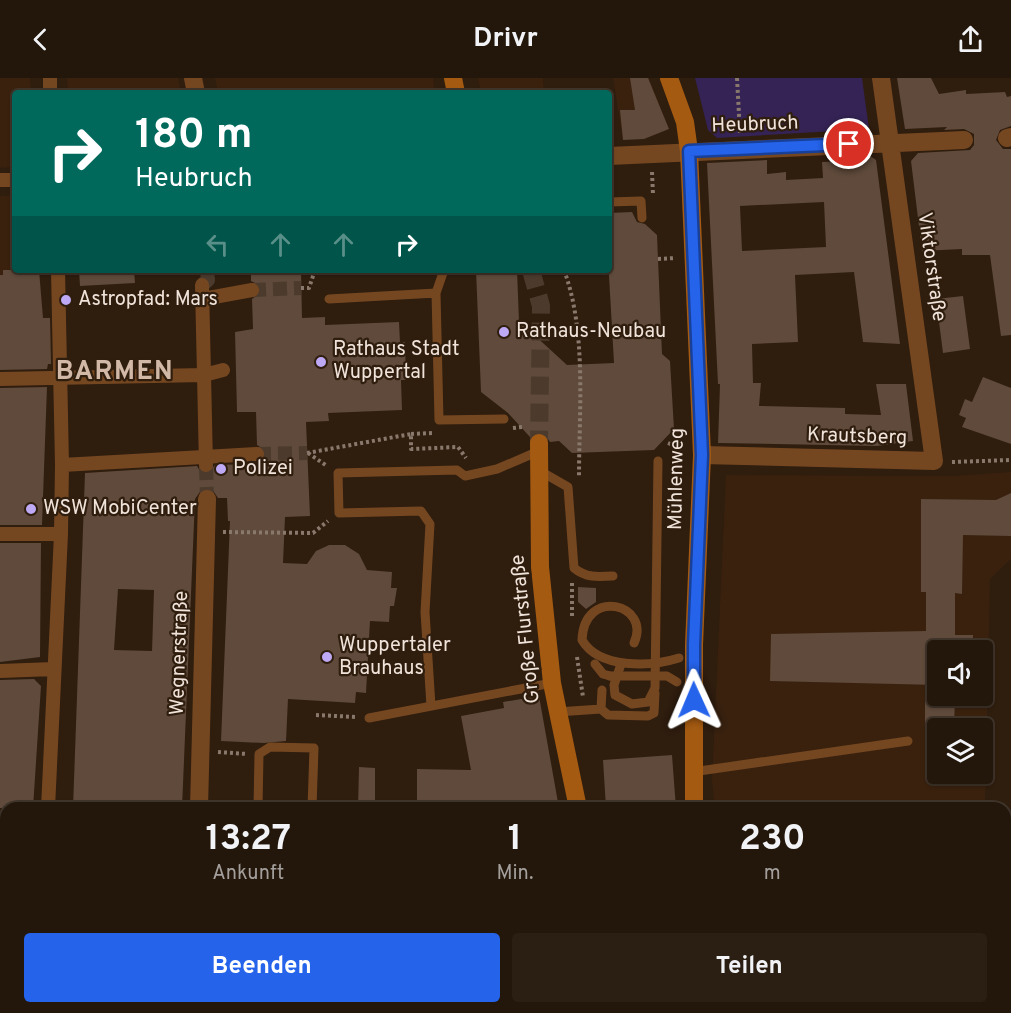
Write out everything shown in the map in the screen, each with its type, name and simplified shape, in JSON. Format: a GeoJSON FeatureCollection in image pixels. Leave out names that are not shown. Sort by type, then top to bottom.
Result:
{"type":"FeatureCollection","features":[{"type":"Feature","properties":{"kind":"main road","name":"Mühlenweg"},"geometry":{"type":"LineString","coordinates":[[669,78],[685,122],[689,151],[695,453],[694,802]]}},
{"type":"Feature","properties":{"kind":"main road","name":"Große Flurstraße"},"geometry":{"type":"LineString","coordinates":[[539,447],[540,567],[552,683],[577,802]]}},
{"type":"Feature","properties":{"kind":"street","name":"Viktorstraße"},"geometry":{"type":"LineString","coordinates":[[881,78],[892,142],[934,461]]}},
{"type":"Feature","properties":{"kind":"street","name":"Heubruch"},"geometry":{"type":"LineString","coordinates":[[612,156],[964,140]]}},
{"type":"Feature","properties":{"kind":"street"},"geometry":{"type":"LineString","coordinates":[[48,802],[61,534],[58,273]]}},
{"type":"Feature","properties":{"kind":"street"},"geometry":{"type":"LineString","coordinates":[[206,466],[202,292],[252,290]]}},
{"type":"Feature","properties":{"kind":"street"},"geometry":{"type":"LineString","coordinates":[[0,379],[204,375],[223,370]]}},
{"type":"Feature","properties":{"kind":"street","name":"Krautsberg"},"geometry":{"type":"LineString","coordinates":[[695,453],[934,461]]}},
{"type":"Feature","properties":{"kind":"street"},"geometry":{"type":"LineString","coordinates":[[62,465],[258,454]]}},
{"type":"Feature","properties":{"kind":"street","name":"Wegnerstraße"},"geometry":{"type":"LineString","coordinates":[[199,802],[207,499]]}},
{"type":"Feature","properties":{"kind":"street"},"geometry":{"type":"LineString","coordinates":[[0,534],[61,534]]}},
{"type":"Feature","properties":{"kind":"street"},"geometry":{"type":"LineString","coordinates":[[0,671],[54,669]]}},
{"type":"Feature","properties":{"kind":"lane"},"geometry":{"type":"LineString","coordinates":[[612,202],[641,201],[642,218]]}},
{"type":"Feature","properties":{"kind":"lane"},"geometry":{"type":"LineString","coordinates":[[443,273],[436,293],[439,420],[504,419]]}},
{"type":"Feature","properties":{"kind":"lane"},"geometry":{"type":"LineString","coordinates":[[329,299],[436,293]]}},
{"type":"Feature","properties":{"kind":"lane"},"geometry":{"type":"LineString","coordinates":[[431,706],[425,612],[430,524],[421,511],[339,513],[338,473],[457,470],[465,476],[497,469],[539,447]]}},
{"type":"Feature","properties":{"kind":"lane"},"geometry":{"type":"LineString","coordinates":[[557,712],[601,709],[608,715],[648,716],[654,713],[658,462]]}},
{"type":"Feature","properties":{"kind":"lane"},"geometry":{"type":"LineString","coordinates":[[540,471],[568,487],[574,568],[594,577],[613,576]]}},
{"type":"Feature","properties":{"kind":"lane"},"geometry":{"type":"LineString","coordinates":[[634,644],[638,636],[636,622],[624,609],[608,606],[597,609],[585,621],[582,640],[591,653],[608,662],[666,662],[680,658],[694,645]]}},
{"type":"Feature","properties":{"kind":"lane"},"geometry":{"type":"LineString","coordinates":[[595,664],[603,674],[610,676],[667,676],[678,682],[694,700]]}},
{"type":"Feature","properties":{"kind":"lane"},"geometry":{"type":"LineString","coordinates":[[621,664],[614,685],[615,695],[632,704],[648,702],[655,688]]}},
{"type":"Feature","properties":{"kind":"lane"},"geometry":{"type":"LineString","coordinates":[[369,718],[552,683]]}},
{"type":"Feature","properties":{"kind":"lane"},"geometry":{"type":"LineString","coordinates":[[601,709],[602,690]]}},
{"type":"Feature","properties":{"kind":"lane"},"geometry":{"type":"LineString","coordinates":[[692,772],[908,741]]}},
{"type":"Feature","properties":{"kind":"lane"},"geometry":{"type":"LineString","coordinates":[[258,802],[259,754],[270,747],[314,748],[312,802]]}},
{"type":"Feature","properties":{"kind":"path"},"geometry":{"type":"LineString","coordinates":[[737,78],[741,149]]}},
{"type":"Feature","properties":{"kind":"path"},"geometry":{"type":"LineString","coordinates":[[641,201],[654,200],[651,153]]}},
{"type":"Feature","properties":{"kind":"path"},"geometry":{"type":"LineString","coordinates":[[658,259],[672,258]]}},
{"type":"Feature","properties":{"kind":"path"},"geometry":{"type":"LineString","coordinates":[[301,288],[309,288],[314,273]]}},
{"type":"Feature","properties":{"kind":"path"},"geometry":{"type":"LineString","coordinates":[[338,473],[307,453],[411,434],[411,449],[458,447],[476,474]]}},
{"type":"Feature","properties":{"kind":"path"},"geometry":{"type":"LineString","coordinates":[[668,443],[695,453]]}},
{"type":"Feature","properties":{"kind":"path"},"geometry":{"type":"LineString","coordinates":[[934,461],[1011,460]]}},
{"type":"Feature","properties":{"kind":"path"},"geometry":{"type":"LineString","coordinates":[[207,532],[313,533],[339,513]]}},
{"type":"Feature","properties":{"kind":"path"},"geometry":{"type":"LineString","coordinates":[[316,715],[369,718]]}},
{"type":"Feature","properties":{"kind":"path"},"geometry":{"type":"LineString","coordinates":[[221,752],[259,754]]}},
{"type":"Feature","properties":{"kind":"shaded area"},"geometry":{"type":"Polygon","coordinates":[[[0,78],[30,78],[31,90],[12,90],[12,167],[0,168],[0,78]]]}},
{"type":"Feature","properties":{"kind":"shaded area"},"geometry":{"type":"Polygon","coordinates":[[[67,78],[178,78],[180,90],[68,90],[67,78]]]}},
{"type":"Feature","properties":{"kind":"shaded area"},"geometry":{"type":"Polygon","coordinates":[[[215,78],[433,78],[435,90],[217,90],[215,78]]]}},
{"type":"Feature","properties":{"kind":"shaded area"},"geometry":{"type":"Polygon","coordinates":[[[478,78],[543,78],[544,90],[480,90],[478,78]]]}},
{"type":"Feature","properties":{"kind":"shaded area"},"geometry":{"type":"Polygon","coordinates":[[[613,78],[649,78],[669,129],[623,140],[613,78]]]}},
{"type":"Feature","properties":{"kind":"shaded area"},"geometry":{"type":"Polygon","coordinates":[[[695,78],[862,78],[869,129],[717,138],[708,130],[695,78]]]}},
{"type":"Feature","properties":{"kind":"shaded area"},"geometry":{"type":"Polygon","coordinates":[[[12,195],[12,273],[39,273],[43,318],[50,318],[51,364],[0,365],[0,196],[12,195]]]}},
{"type":"Feature","properties":{"kind":"shaded area"},"geometry":{"type":"Polygon","coordinates":[[[1011,472],[1011,559],[990,579],[989,640],[927,640],[927,706],[987,706],[987,718],[927,718],[927,784],[986,784],[985,802],[714,802],[712,780],[726,475],[953,476],[1011,472]]]}},
{"type":"Feature","properties":{"kind":"building"},"geometry":{"type":"Polygon","coordinates":[[[630,78],[648,78],[669,129],[644,139],[623,140],[620,110],[635,110],[630,78]]]}},
{"type":"Feature","properties":{"kind":"building"},"geometry":{"type":"Polygon","coordinates":[[[897,78],[931,78],[939,94],[966,90],[966,94],[1005,92],[1007,97],[1011,96],[1011,126],[1000,130],[996,140],[1003,149],[1011,149],[1011,335],[1001,336],[990,255],[962,255],[962,249],[922,251],[911,161],[918,153],[970,150],[974,145],[974,134],[964,129],[944,130],[947,127],[905,129],[897,78]]]}},
{"type":"Feature","properties":{"kind":"building"},"geometry":{"type":"Polygon","coordinates":[[[870,156],[876,160],[900,344],[863,342],[854,272],[795,275],[798,342],[752,344],[753,383],[761,383],[759,406],[845,408],[845,414],[881,415],[876,384],[906,384],[913,441],[877,446],[718,443],[720,384],[718,384],[707,163],[767,160],[767,174],[786,172],[786,180],[823,178],[822,162],[842,161],[841,157],[870,156]],[[824,202],[740,206],[742,251],[826,247],[824,202]]]}},
{"type":"Feature","properties":{"kind":"building","name":"Rathaus-Neubau"},"geometry":{"type":"Polygon","coordinates":[[[632,212],[637,222],[645,224],[657,235],[662,354],[670,361],[674,429],[654,450],[572,453],[559,441],[550,442],[544,433],[538,432],[530,437],[508,413],[481,392],[476,273],[517,273],[519,321],[567,365],[614,363],[609,276],[609,273],[612,273],[612,213],[632,212]]]}},
{"type":"Feature","properties":{"kind":"building"},"geometry":{"type":"Polygon","coordinates":[[[3,270],[12,270],[12,273],[39,273],[43,318],[50,318],[51,364],[48,364],[47,369],[0,370],[0,275],[3,275],[3,270]]]}},
{"type":"Feature","properties":{"kind":"building"},"geometry":{"type":"Polygon","coordinates":[[[79,273],[134,273],[135,283],[80,286],[79,273]]]}},
{"type":"Feature","properties":{"kind":"building"},"geometry":{"type":"Polygon","coordinates":[[[251,273],[301,273],[302,318],[325,317],[325,325],[399,322],[400,342],[405,342],[406,380],[401,380],[402,410],[328,413],[329,421],[306,422],[310,516],[285,517],[283,563],[307,564],[316,551],[329,545],[345,545],[359,554],[367,570],[392,572],[391,588],[397,588],[394,606],[390,606],[389,622],[370,621],[366,693],[356,692],[355,703],[288,699],[286,741],[264,743],[221,741],[230,521],[228,521],[227,498],[218,498],[212,489],[202,489],[195,499],[182,802],[73,802],[85,473],[197,466],[201,473],[207,474],[215,465],[258,464],[265,459],[265,450],[257,445],[256,412],[237,412],[235,332],[253,329],[252,299],[261,292],[259,285],[251,281],[251,273]],[[118,589],[114,650],[152,651],[154,590],[118,589]]]}},
{"type":"Feature","properties":{"kind":"building"},"geometry":{"type":"Polygon","coordinates":[[[963,296],[970,349],[943,353],[936,299],[963,296]]]}},
{"type":"Feature","properties":{"kind":"building"},"geometry":{"type":"Polygon","coordinates":[[[983,377],[1011,388],[1011,444],[962,427],[966,418],[959,415],[965,399],[972,402],[983,377]]]}},
{"type":"Feature","properties":{"kind":"building"},"geometry":{"type":"Polygon","coordinates":[[[47,387],[42,525],[0,525],[0,388],[47,387]]]}},
{"type":"Feature","properties":{"kind":"building"},"geometry":{"type":"Polygon","coordinates":[[[1011,493],[1011,536],[963,535],[962,594],[955,593],[955,635],[973,635],[973,640],[927,640],[927,685],[770,681],[771,634],[926,631],[926,592],[921,592],[921,499],[996,500],[1011,493]]]}},
{"type":"Feature","properties":{"kind":"building"},"geometry":{"type":"Polygon","coordinates":[[[0,543],[41,543],[40,657],[0,662],[0,543]]]}},
{"type":"Feature","properties":{"kind":"building"},"geometry":{"type":"Polygon","coordinates":[[[578,587],[596,588],[596,602],[586,609],[578,602],[578,587]]]}},
{"type":"Feature","properties":{"kind":"building"},"geometry":{"type":"Polygon","coordinates":[[[34,679],[41,686],[33,802],[0,802],[0,680],[34,679]]]}},
{"type":"Feature","properties":{"kind":"building"},"geometry":{"type":"Polygon","coordinates":[[[539,696],[558,802],[417,802],[417,769],[471,770],[461,716],[504,708],[503,702],[539,696]]]}},
{"type":"Feature","properties":{"kind":"building"},"geometry":{"type":"Polygon","coordinates":[[[925,696],[927,696],[927,706],[955,706],[954,718],[927,718],[927,729],[925,729],[925,696]]]}},
{"type":"Feature","properties":{"kind":"building"},"geometry":{"type":"Polygon","coordinates":[[[672,755],[676,802],[606,802],[603,760],[672,755]]]}},
{"type":"Feature","properties":{"kind":"building"},"geometry":{"type":"Polygon","coordinates":[[[359,767],[375,768],[375,802],[358,802],[359,767]]]}},
{"type":"Feature","properties":{"kind":"tunnel"},"geometry":{"type":"LineString","coordinates":[[202,285],[208,280],[207,273]]}},
{"type":"Feature","properties":{"kind":"tunnel"},"geometry":{"type":"LineString","coordinates":[[532,273],[541,306],[539,443]]}},
{"type":"Feature","properties":{"kind":"tunnel"},"geometry":{"type":"LineString","coordinates":[[252,290],[301,288]]}},
{"type":"Feature","properties":{"kind":"tunnel"},"geometry":{"type":"LineString","coordinates":[[257,454],[307,453]]}},
{"type":"Feature","properties":{"kind":"tunnel"},"geometry":{"type":"LineString","coordinates":[[206,466],[207,499]]}},
{"type":"Feature","properties":{"kind":"place","name":"Astropfad: Mars"},"geometry":{"type":"Point","coordinates":[66,300]}},
{"type":"Feature","properties":{"kind":"place","name":"Rathaus-Neubau"},"geometry":{"type":"Point","coordinates":[504,332]}},
{"type":"Feature","properties":{"kind":"place","name":"Rathaus Stadt Wuppertal"},"geometry":{"type":"Point","coordinates":[321,362]}},
{"type":"Feature","properties":{"kind":"place","name":"Polizei"},"geometry":{"type":"Point","coordinates":[221,469]}},
{"type":"Feature","properties":{"kind":"place","name":"WSW MobiCenter"},"geometry":{"type":"Point","coordinates":[31,509]}},
{"type":"Feature","properties":{"kind":"place","name":"Wuppertaler Brauhaus"},"geometry":{"type":"Point","coordinates":[327,657]}},
{"type":"Feature","properties":{"kind":"district","name":"BARMEN"},"geometry":{"type":"Point","coordinates":[115,372]}},
{"type":"Feature","properties":{"kind":"route"},"geometry":{"type":"LineString","coordinates":[[694,700],[702,455],[689,151],[849,144]]}}]}
